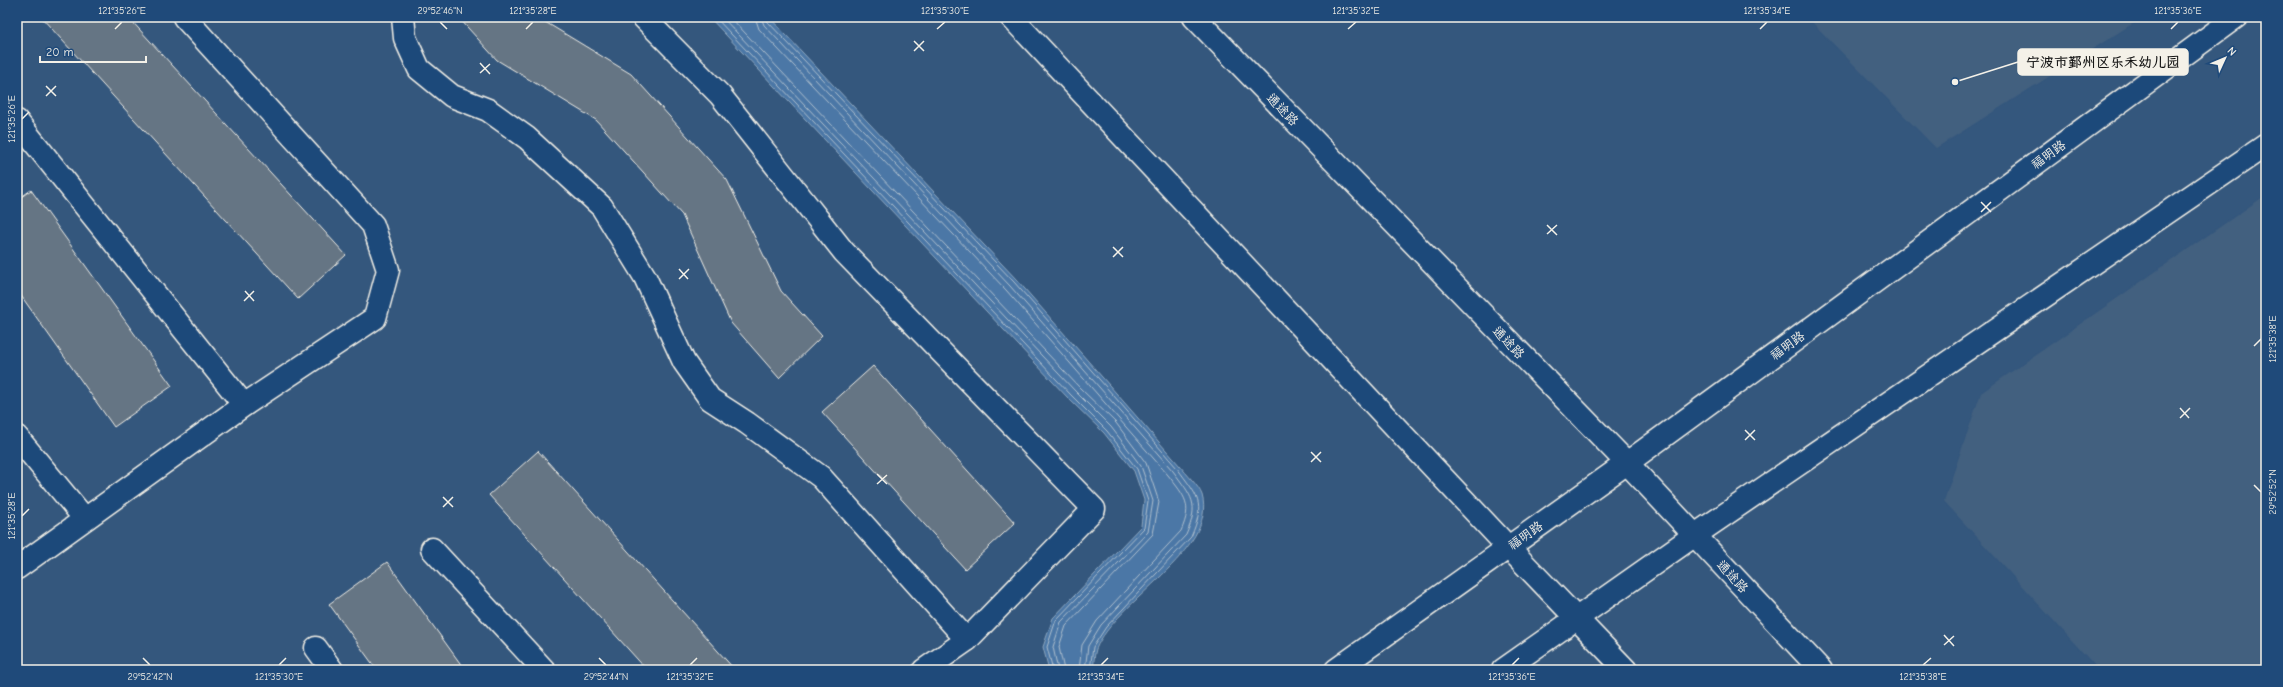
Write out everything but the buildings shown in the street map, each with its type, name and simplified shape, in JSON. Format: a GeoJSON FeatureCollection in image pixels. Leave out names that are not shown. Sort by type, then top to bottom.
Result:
{"type":"FeatureCollection","features":[{"type":"Feature","properties":{"kind":"main road"},"geometry":{"type":"LineString","coordinates":[[17,568],[244,405],[376,318],[388,270],[373,225],[184,17]]}},
{"type":"Feature","properties":{"kind":"main road"},"geometry":{"type":"LineString","coordinates":[[404,17],[405,38],[419,69],[452,96],[488,110],[527,138],[602,208],[645,277],[684,362],[710,399],[747,423],[821,477],[967,640]]}},
{"type":"Feature","properties":{"kind":"main road"},"geometry":{"type":"LineString","coordinates":[[643,17],[720,95],[844,252],[1094,509],[967,640],[924,670]]}},
{"type":"Feature","properties":{"kind":"main road"},"geometry":{"type":"LineString","coordinates":[[1011,17],[1508,547],[1626,670]]}},
{"type":"Feature","properties":{"kind":"main road","name":"通途路"},"geometry":{"type":"LineString","coordinates":[[1194,17],[1627,463],[1821,670]]}},
{"type":"Feature","properties":{"kind":"main road","name":"福明路"},"geometry":{"type":"LineString","coordinates":[[1336,670],[1627,463],[2236,17]]}},
{"type":"Feature","properties":{"kind":"main road"},"geometry":{"type":"LineString","coordinates":[[17,121],[244,405]]}},
{"type":"Feature","properties":{"kind":"main road"},"geometry":{"type":"LineString","coordinates":[[1503,670],[1695,535],[2266,144]]}},
{"type":"Feature","properties":{"kind":"main road"},"geometry":{"type":"LineString","coordinates":[[17,437],[85,519]]}},
{"type":"Feature","properties":{"kind":"main road"},"geometry":{"type":"LineString","coordinates":[[432,549],[544,670]]}},
{"type":"Feature","properties":{"kind":"main road"},"geometry":{"type":"LineString","coordinates":[[316,648],[332,670]]}},
{"type":"Feature","properties":{"kind":"shaded area"},"geometry":{"type":"Polygon","coordinates":[[[1807,17],[2143,17],[1936,148],[1807,17]]]}},
{"type":"Feature","properties":{"kind":"shaded area"},"geometry":{"type":"Polygon","coordinates":[[[2266,195],[2266,670],[2099,670],[1944,501],[1981,393],[2266,195]]]}},
{"type":"Feature","properties":{"kind":"water"},"geometry":{"type":"Polygon","coordinates":[[[709,17],[769,17],[1017,280],[1180,466],[1200,491],[1202,495],[1203,515],[1195,536],[1181,556],[1123,613],[1107,631],[1096,649],[1093,670],[1049,670],[1043,647],[1053,618],[1141,526],[1144,500],[1134,471],[1104,433],[1068,398],[709,17]]]}},
{"type":"Feature","properties":{"kind":"place","name":"宁波市鄞州区乐禾幼儿园"},"geometry":{"type":"Point","coordinates":[1955,82]}}]}
